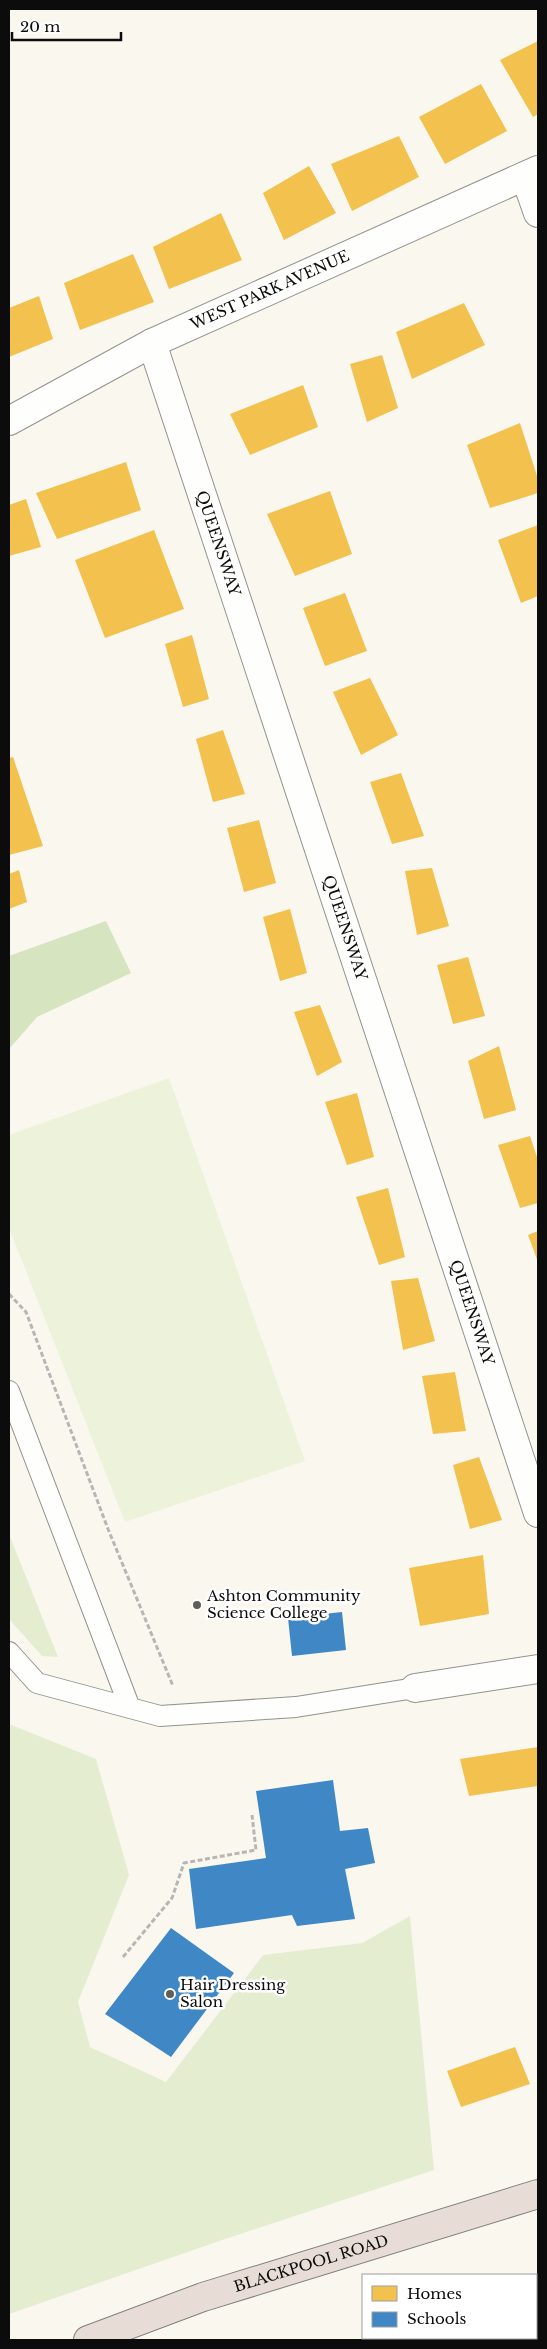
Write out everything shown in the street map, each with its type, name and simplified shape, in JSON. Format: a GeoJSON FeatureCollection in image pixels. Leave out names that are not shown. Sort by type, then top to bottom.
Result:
{"type":"FeatureCollection","features":[{"type":"Feature","properties":{"kind":"highway","name":"BLACKPOOL ROAD"},"geometry":{"type":"LineString","coordinates":[[88,2340],[203,2297],[538,2194]]}},
{"type":"Feature","properties":{"kind":"street"},"geometry":{"type":"LineString","coordinates":[[532,173],[538,213]]}},
{"type":"Feature","properties":{"kind":"street","name":"WEST PARK AVENUE"},"geometry":{"type":"LineString","coordinates":[[9,421],[152,343],[532,173]]}},
{"type":"Feature","properties":{"kind":"street","name":"QUEENSWAY"},"geometry":{"type":"LineString","coordinates":[[152,343],[538,1514]]}},
{"type":"Feature","properties":{"kind":"street"},"geometry":{"type":"LineString","coordinates":[[415,1688],[538,1669]]}},
{"type":"Feature","properties":{"kind":"lane"},"geometry":{"type":"LineString","coordinates":[[9,1391],[130,1708]]}},
{"type":"Feature","properties":{"kind":"lane"},"geometry":{"type":"LineString","coordinates":[[9,1652],[37,1683],[160,1716],[296,1707],[415,1688]]}},
{"type":"Feature","properties":{"kind":"path"},"geometry":{"type":"LineString","coordinates":[[9,1294],[26,1312],[108,1529],[184,1714]]}},
{"type":"Feature","properties":{"kind":"path"},"geometry":{"type":"LineString","coordinates":[[123,1957],[172,1898],[184,1863],[256,1850],[252,1815]]}},
{"type":"Feature","properties":{"kind":"green space"},"geometry":{"type":"Polygon","coordinates":[[[106,921],[131,973],[37,1017],[9,1049],[9,956],[106,921]]]}},
{"type":"Feature","properties":{"kind":"green space"},"geometry":{"type":"Polygon","coordinates":[[[169,1078],[305,1461],[125,1522],[9,1228],[9,1135],[169,1078]]]}},
{"type":"Feature","properties":{"kind":"green space"},"geometry":{"type":"Polygon","coordinates":[[[9,1534],[58,1657],[42,1656],[9,1619],[9,1534]]]}},
{"type":"Feature","properties":{"kind":"green space"},"geometry":{"type":"Polygon","coordinates":[[[9,1724],[96,1759],[129,1875],[78,2002],[90,2047],[166,2082],[263,1955],[362,1943],[410,1916],[434,2170],[228,2238],[9,2314],[9,1724]]]}},
{"type":"Feature","properties":{"kind":"building: Homes"},"geometry":{"type":"Polygon","coordinates":[[[538,41],[538,114],[533,117],[500,60],[538,41]]]}},
{"type":"Feature","properties":{"kind":"building: Homes"},"geometry":{"type":"Polygon","coordinates":[[[481,84],[507,131],[445,164],[419,117],[481,84]]]}},
{"type":"Feature","properties":{"kind":"building: Homes"},"geometry":{"type":"Polygon","coordinates":[[[399,136],[419,177],[352,211],[331,164],[399,136]]]}},
{"type":"Feature","properties":{"kind":"building: Homes"},"geometry":{"type":"Polygon","coordinates":[[[309,166],[336,213],[284,240],[263,193],[309,166]]]}},
{"type":"Feature","properties":{"kind":"building: Homes"},"geometry":{"type":"Polygon","coordinates":[[[221,213],[242,260],[169,289],[153,247],[221,213]]]}},
{"type":"Feature","properties":{"kind":"building: Homes"},"geometry":{"type":"Polygon","coordinates":[[[133,254],[154,302],[80,330],[64,283],[133,254]]]}},
{"type":"Feature","properties":{"kind":"building: Homes"},"geometry":{"type":"Polygon","coordinates":[[[39,296],[53,339],[9,357],[9,308],[39,296]]]}},
{"type":"Feature","properties":{"kind":"building: Homes"},"geometry":{"type":"Polygon","coordinates":[[[464,303],[485,345],[412,379],[396,332],[464,303]]]}},
{"type":"Feature","properties":{"kind":"building: Homes"},"geometry":{"type":"Polygon","coordinates":[[[382,355],[398,408],[367,422],[350,364],[382,355]]]}},
{"type":"Feature","properties":{"kind":"building: Homes"},"geometry":{"type":"Polygon","coordinates":[[[303,385],[318,427],[250,455],[230,414],[303,385]]]}},
{"type":"Feature","properties":{"kind":"building: Homes"},"geometry":{"type":"Polygon","coordinates":[[[520,423],[538,479],[538,493],[490,508],[467,445],[520,423]]]}},
{"type":"Feature","properties":{"kind":"building: Homes"},"geometry":{"type":"Polygon","coordinates":[[[126,462],[141,510],[57,539],[36,493],[126,462]]]}},
{"type":"Feature","properties":{"kind":"building: Homes"},"geometry":{"type":"Polygon","coordinates":[[[330,491],[352,554],[295,576],[267,514],[330,491]]]}},
{"type":"Feature","properties":{"kind":"building: Homes"},"geometry":{"type":"Polygon","coordinates":[[[26,499],[41,547],[9,556],[9,505],[26,499]]]}},
{"type":"Feature","properties":{"kind":"building: Homes"},"geometry":{"type":"Polygon","coordinates":[[[538,525],[538,596],[521,603],[498,540],[538,525]]]}},
{"type":"Feature","properties":{"kind":"building: Homes"},"geometry":{"type":"Polygon","coordinates":[[[154,530],[184,609],[105,638],[75,560],[154,530]]]}},
{"type":"Feature","properties":{"kind":"building: Homes"},"geometry":{"type":"Polygon","coordinates":[[[345,593],[367,651],[325,666],[303,608],[345,593]]]}},
{"type":"Feature","properties":{"kind":"building: Homes"},"geometry":{"type":"Polygon","coordinates":[[[192,635],[209,699],[183,707],[165,644],[192,635]]]}},
{"type":"Feature","properties":{"kind":"building: Homes"},"geometry":{"type":"Polygon","coordinates":[[[370,678],[398,735],[361,755],[333,692],[370,678]]]}},
{"type":"Feature","properties":{"kind":"building: Homes"},"geometry":{"type":"Polygon","coordinates":[[[223,730],[245,794],[213,802],[196,739],[223,730]]]}},
{"type":"Feature","properties":{"kind":"building: Homes"},"geometry":{"type":"Polygon","coordinates":[[[13,757],[43,846],[9,855],[9,758],[13,757]]]}},
{"type":"Feature","properties":{"kind":"building: Homes"},"geometry":{"type":"Polygon","coordinates":[[[401,773],[424,836],[392,844],[370,782],[401,773]]]}},
{"type":"Feature","properties":{"kind":"building: Homes"},"geometry":{"type":"Polygon","coordinates":[[[259,820],[276,883],[244,892],[227,828],[259,820]]]}},
{"type":"Feature","properties":{"kind":"building: Homes"},"geometry":{"type":"Polygon","coordinates":[[[432,868],[449,926],[417,935],[405,871],[432,868]]]}},
{"type":"Feature","properties":{"kind":"building: Homes"},"geometry":{"type":"Polygon","coordinates":[[[19,870],[27,902],[9,909],[9,874],[19,870]]]}},
{"type":"Feature","properties":{"kind":"building: Homes"},"geometry":{"type":"Polygon","coordinates":[[[290,909],[307,973],[280,981],[263,917],[290,909]]]}},
{"type":"Feature","properties":{"kind":"building: Homes"},"geometry":{"type":"Polygon","coordinates":[[[468,957],[485,1016],[453,1024],[437,965],[468,957]]]}},
{"type":"Feature","properties":{"kind":"building: Homes"},"geometry":{"type":"Polygon","coordinates":[[[320,1005],[342,1062],[317,1076],[294,1012],[320,1005]]]}},
{"type":"Feature","properties":{"kind":"building: Homes"},"geometry":{"type":"Polygon","coordinates":[[[499,1046],[516,1110],[484,1119],[468,1061],[499,1046]]]}},
{"type":"Feature","properties":{"kind":"building: Homes"},"geometry":{"type":"Polygon","coordinates":[[[357,1093],[374,1157],[347,1165],[325,1102],[357,1093]]]}},
{"type":"Feature","properties":{"kind":"building: Homes"},"geometry":{"type":"Polygon","coordinates":[[[530,1136],[538,1160],[538,1203],[520,1208],[498,1145],[530,1136]]]}},
{"type":"Feature","properties":{"kind":"building: Homes"},"geometry":{"type":"Polygon","coordinates":[[[388,1188],[405,1257],[379,1265],[356,1197],[388,1188]]]}},
{"type":"Feature","properties":{"kind":"building: Homes"},"geometry":{"type":"Polygon","coordinates":[[[538,1231],[538,1262],[528,1235],[538,1231]]]}},
{"type":"Feature","properties":{"kind":"building: Homes"},"geometry":{"type":"Polygon","coordinates":[[[418,1278],[435,1341],[403,1350],[391,1281],[418,1278]]]}},
{"type":"Feature","properties":{"kind":"building: Homes"},"geometry":{"type":"Polygon","coordinates":[[[455,1372],[466,1431],[433,1434],[422,1376],[455,1372]]]}},
{"type":"Feature","properties":{"kind":"building: Homes"},"geometry":{"type":"Polygon","coordinates":[[[479,1457],[502,1520],[470,1529],[453,1465],[479,1457]]]}},
{"type":"Feature","properties":{"kind":"building: Homes"},"geometry":{"type":"Polygon","coordinates":[[[483,1555],[489,1614],[420,1626],[409,1568],[483,1555]]]}},
{"type":"Feature","properties":{"kind":"building: Homes"},"geometry":{"type":"Polygon","coordinates":[[[538,1747],[538,1786],[469,1796],[460,1759],[538,1747]]]}},
{"type":"Feature","properties":{"kind":"building: Homes"},"geometry":{"type":"Polygon","coordinates":[[[515,2047],[530,2084],[461,2107],[447,2071],[515,2047]]]}},
{"type":"Feature","properties":{"kind":"building: Homes"},"geometry":{"type":"Polygon","coordinates":[[[538,2322],[538,2340],[522,2340],[537,2339],[538,2322]]]}},
{"type":"Feature","properties":{"kind":"building: Schools"},"geometry":{"type":"Polygon","coordinates":[[[342,1612],[346,1650],[292,1656],[288,1618],[342,1612]]]}},
{"type":"Feature","properties":{"kind":"building: Schools"},"geometry":{"type":"Polygon","coordinates":[[[333,1780],[340,1831],[368,1828],[375,1863],[345,1869],[355,1919],[297,1926],[292,1915],[196,1929],[189,1869],[266,1858],[256,1791],[333,1780]]]}},
{"type":"Feature","properties":{"kind":"building: Schools","name":"Hair Dressing Salon"},"geometry":{"type":"Polygon","coordinates":[[[171,1928],[234,1973],[171,2057],[105,2014],[171,1928]]]}},
{"type":"Feature","properties":{"kind":"place","name":"Ashton Community Science College"},"geometry":{"type":"Point","coordinates":[197,1605]}},
{"type":"Feature","properties":{"kind":"place","name":"Hair Dressing Salon"},"geometry":{"type":"Point","coordinates":[170,1994]}}]}
